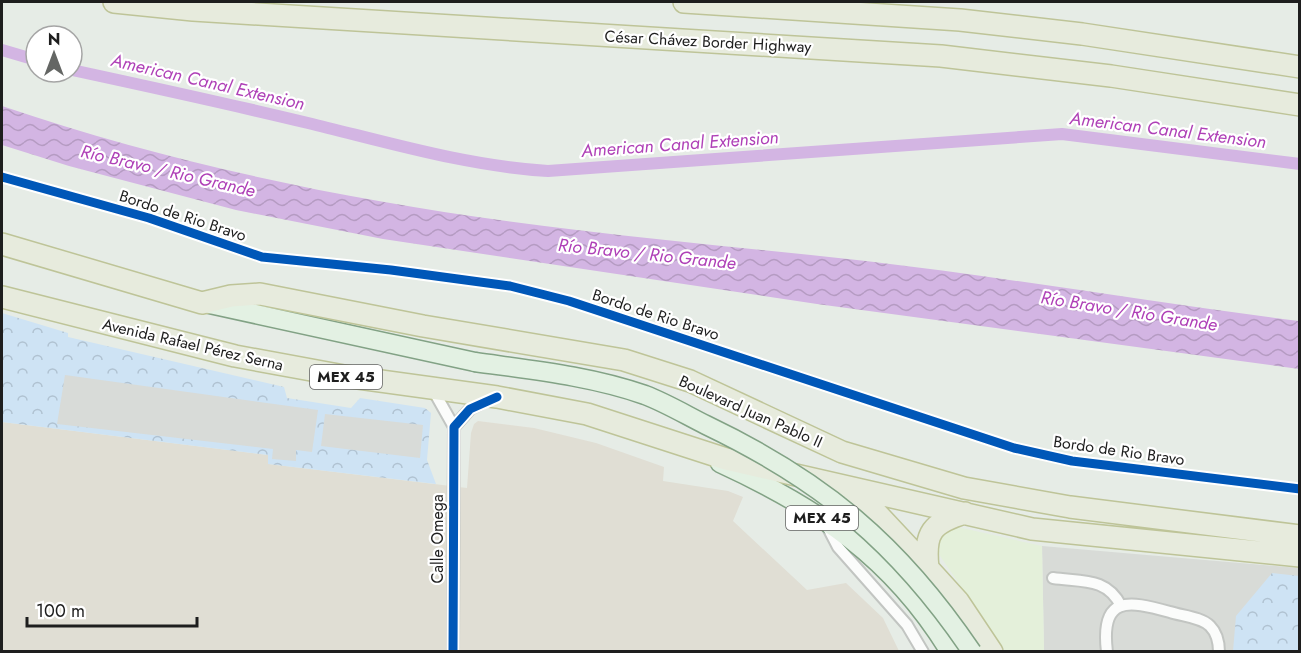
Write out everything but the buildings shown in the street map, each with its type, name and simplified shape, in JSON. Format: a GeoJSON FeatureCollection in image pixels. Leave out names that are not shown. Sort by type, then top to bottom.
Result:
{"type":"FeatureCollection","features":[{"type":"Feature","properties":{"kind":"highway","name":"César Chávez Border Highway"},"geometry":{"type":"LineString","coordinates":[[114,2],[193,10],[942,56],[1111,76],[1299,105]]}},
{"type":"Feature","properties":{"kind":"highway"},"geometry":{"type":"LineString","coordinates":[[684,2],[960,20],[1127,40],[1299,67]]}},
{"type":"Feature","properties":{"kind":"highway","name":"MEX 45"},"geometry":{"type":"LineString","coordinates":[[2,244],[202,303]]}},
{"type":"Feature","properties":{"kind":"highway","name":"Boulevard Juan Pablo II"},"geometry":{"type":"LineString","coordinates":[[202,303],[247,293],[260,294],[423,326],[624,360],[690,381],[842,452],[964,488],[1058,505],[1299,536]]}},
{"type":"Feature","properties":{"kind":"highway","name":"Avenida Rafael Pérez Serna"},"geometry":{"type":"LineString","coordinates":[[2,297],[235,356],[344,376],[497,397],[587,414],[691,450]]}},
{"type":"Feature","properties":{"kind":"highway"},"geometry":{"type":"LineString","coordinates":[[691,450],[1057,532],[1299,556]]}},
{"type":"Feature","properties":{"kind":"highway"},"geometry":{"type":"LineString","coordinates":[[824,519],[856,503],[869,505],[958,601],[992,651]]}},
{"type":"Feature","properties":{"kind":"highway"},"geometry":{"type":"LineString","coordinates":[[928,568],[927,544],[933,530],[942,520],[965,513]]}},
{"type":"Feature","properties":{"kind":"main road","name":"MEX 45"},"geometry":{"type":"LineString","coordinates":[[202,303],[475,362],[563,375],[647,396],[748,445],[792,470],[835,500],[883,543],[921,582],[972,651]]}},
{"type":"Feature","properties":{"kind":"main road","name":"Avenida Rafael Pérez Serna"},"geometry":{"type":"LineString","coordinates":[[691,450],[791,497],[867,551],[901,586],[950,651]]}},
{"type":"Feature","properties":{"kind":"street"},"geometry":{"type":"LineString","coordinates":[[432,388],[454,427],[470,409],[497,397]]}},
{"type":"Feature","properties":{"kind":"street","name":"Calle Omega"},"geometry":{"type":"LineString","coordinates":[[453,651],[454,427]]}},
{"type":"Feature","properties":{"kind":"street"},"geometry":{"type":"LineString","coordinates":[[824,519],[828,532],[837,547],[907,625],[923,651]]}},
{"type":"Feature","properties":{"kind":"street"},"geometry":{"type":"LineString","coordinates":[[1053,578],[1105,585],[1115,593],[1121,606]]}},
{"type":"Feature","properties":{"kind":"street"},"geometry":{"type":"LineString","coordinates":[[1107,651],[1104,629],[1106,619],[1121,606],[1133,604],[1203,621],[1216,634],[1219,651]]}},
{"type":"Feature","properties":{"kind":"shaded area"},"geometry":{"type":"Polygon","coordinates":[[[65,375],[318,410],[312,452],[296,450],[296,461],[272,459],[273,449],[57,424],[65,375]]]}},
{"type":"Feature","properties":{"kind":"shaded area"},"geometry":{"type":"Polygon","coordinates":[[[325,414],[423,425],[420,458],[321,446],[325,414]]]}},
{"type":"Feature","properties":{"kind":"shaded area"},"geometry":{"type":"Polygon","coordinates":[[[478,421],[534,428],[596,443],[664,467],[663,481],[728,491],[743,497],[733,521],[807,590],[846,583],[883,618],[899,651],[2,652],[2,422],[268,455],[269,464],[467,488],[471,433],[474,424],[478,421]]]}},
{"type":"Feature","properties":{"kind":"shaded area"},"geometry":{"type":"Polygon","coordinates":[[[953,526],[1042,546],[1044,651],[1005,651],[938,553],[942,529],[953,526]]]}},
{"type":"Feature","properties":{"kind":"shaded area"},"geometry":{"type":"Polygon","coordinates":[[[1042,546],[1299,568],[1299,651],[1044,651],[1042,546]]]}},
{"type":"Feature","properties":{"kind":"green space"},"geometry":{"type":"Polygon","coordinates":[[[2,313],[68,333],[68,337],[284,387],[287,398],[351,408],[360,398],[425,408],[431,413],[427,460],[436,484],[268,464],[268,455],[2,422],[2,313]]]}},
{"type":"Feature","properties":{"kind":"green space"},"geometry":{"type":"Polygon","coordinates":[[[1272,573],[1299,576],[1299,651],[1233,651],[1236,616],[1272,573]]]}},
{"type":"Feature","properties":{"kind":"water","name":"Río Bravo / Rio Grande"},"geometry":{"type":"Polygon","coordinates":[[[2,106],[142,149],[214,167],[431,210],[613,234],[920,268],[1299,321],[1299,369],[817,304],[383,239],[236,210],[69,166],[2,145],[2,106]]]}},
{"type":"Feature","properties":{"kind":"waterway","name":"American Canal Extension"},"geometry":{"type":"LineString","coordinates":[[2,50],[24,56]]}},
{"type":"Feature","properties":{"kind":"waterway","name":"American Canal Extension"},"geometry":{"type":"LineString","coordinates":[[84,73],[457,159],[548,171],[1062,134],[1300,164]]}},
{"type":"Feature","properties":{"kind":"cycle path","name":"Bordo de Rio Bravo"},"geometry":{"type":"LineString","coordinates":[[2,177],[149,218],[262,257],[391,270],[510,286],[569,301],[1014,448],[1072,461],[1300,489]]}},
{"type":"Feature","properties":{"kind":"cycle path"},"geometry":{"type":"LineString","coordinates":[[453,652],[454,427],[470,409],[497,397]]}}]}
